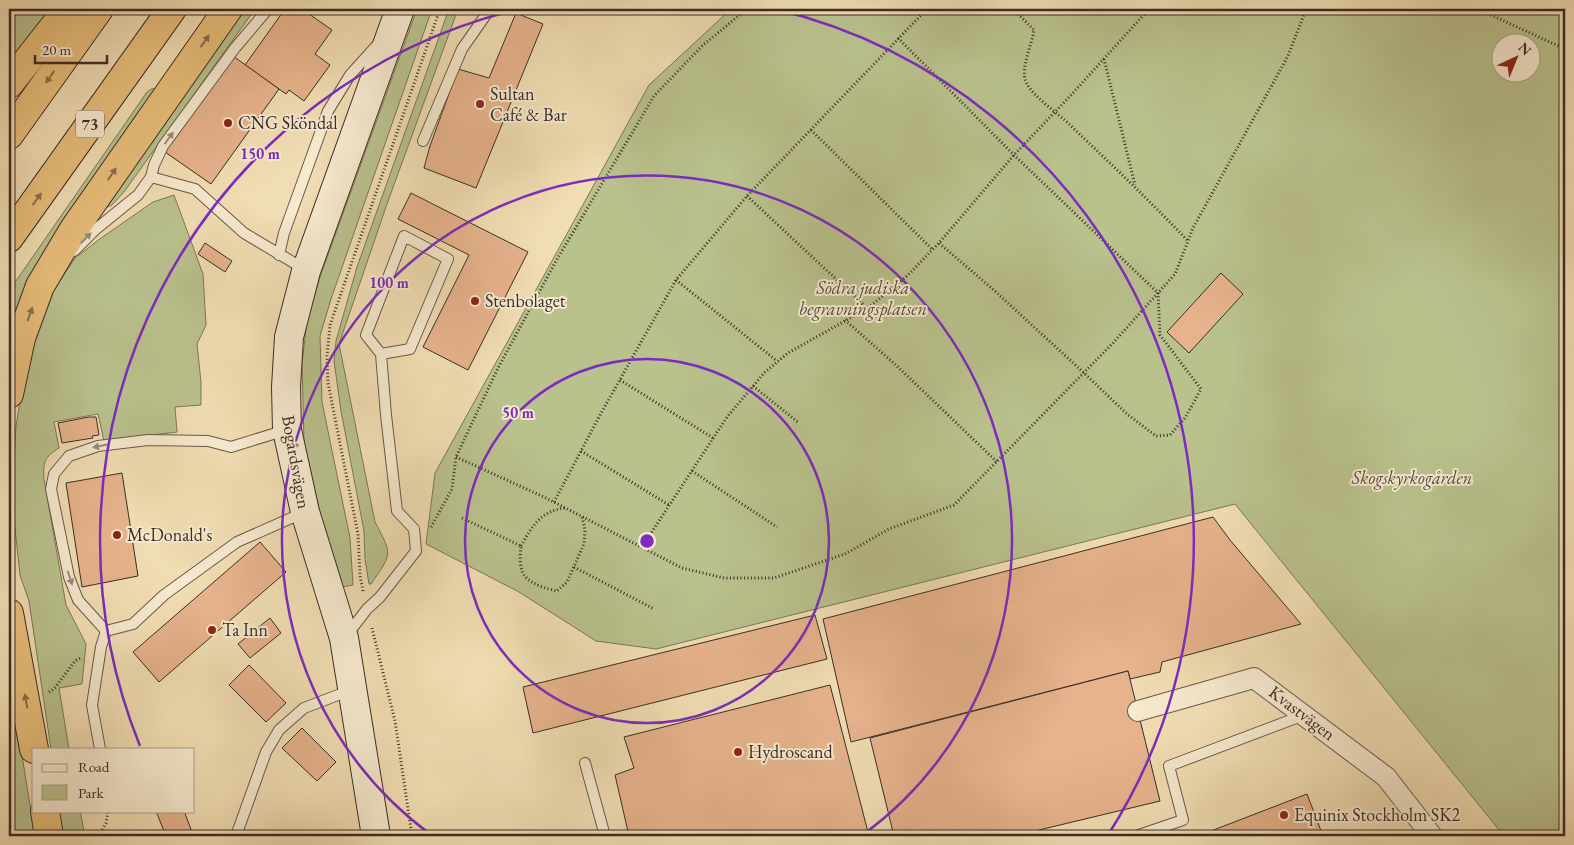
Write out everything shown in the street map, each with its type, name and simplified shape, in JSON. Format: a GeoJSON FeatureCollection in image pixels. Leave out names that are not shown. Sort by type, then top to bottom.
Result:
{"type":"FeatureCollection","features":[{"type":"Feature","properties":{"kind":"highway"},"geometry":{"type":"LineString","coordinates":[[9,84],[68,9]]}},
{"type":"Feature","properties":{"kind":"highway"},"geometry":{"type":"LineString","coordinates":[[9,136],[98,9]]}},
{"type":"Feature","properties":{"kind":"highway","name":"73"},"geometry":{"type":"LineString","coordinates":[[9,238],[172,9]]}},
{"type":"Feature","properties":{"kind":"highway"},"geometry":{"type":"LineString","coordinates":[[9,394],[21,338],[40,286],[74,229],[228,9]]}},
{"type":"Feature","properties":{"kind":"highway"},"geometry":{"type":"LineString","coordinates":[[9,613],[34,748]]}},
{"type":"Feature","properties":{"kind":"highway"},"geometry":{"type":"LineString","coordinates":[[45,812],[49,836]]}},
{"type":"Feature","properties":{"kind":"street","name":"Bogårdsvägen"},"geometry":{"type":"LineString","coordinates":[[376,836],[344,638],[305,512],[287,430],[286,387],[289,337],[306,271],[397,18]]}},
{"type":"Feature","properties":{"kind":"street","name":"Kvastvägen"},"geometry":{"type":"LineString","coordinates":[[1138,710],[1254,678],[1386,777],[1432,836]]}},
{"type":"Feature","properties":{"kind":"lane"},"geometry":{"type":"LineString","coordinates":[[40,286],[96,228],[138,195],[151,177],[154,165],[163,146],[235,48],[268,9]]}},
{"type":"Feature","properties":{"kind":"lane"},"geometry":{"type":"LineString","coordinates":[[423,141],[462,49],[490,9]]}},
{"type":"Feature","properties":{"kind":"lane"},"geometry":{"type":"LineString","coordinates":[[279,255],[284,233],[328,111],[350,75],[397,18]]}},
{"type":"Feature","properties":{"kind":"lane"},"geometry":{"type":"LineString","coordinates":[[151,177],[195,189],[244,233],[306,271]]}},
{"type":"Feature","properties":{"kind":"lane"},"geometry":{"type":"LineString","coordinates":[[344,638],[367,609],[380,597],[416,551],[414,529],[397,511],[381,354],[366,335],[404,236],[448,259],[410,348],[381,354]]}},
{"type":"Feature","properties":{"kind":"lane"},"geometry":{"type":"LineString","coordinates":[[106,631],[78,600],[69,577],[51,488],[54,474],[68,456],[98,446],[148,440],[208,442],[231,447],[287,430]]}},
{"type":"Feature","properties":{"kind":"lane"},"geometry":{"type":"LineString","coordinates":[[106,631],[134,624],[164,595],[237,542],[305,512]]}},
{"type":"Feature","properties":{"kind":"lane"},"geometry":{"type":"LineString","coordinates":[[100,748],[92,705],[101,647],[106,631]]}},
{"type":"Feature","properties":{"kind":"lane"},"geometry":{"type":"LineString","coordinates":[[236,836],[266,752],[280,730],[304,708],[352,690]]}},
{"type":"Feature","properties":{"kind":"lane"},"geometry":{"type":"LineString","coordinates":[[1136,836],[1183,820],[1169,766],[1304,715]]}},
{"type":"Feature","properties":{"kind":"lane"},"geometry":{"type":"LineString","coordinates":[[585,763],[604,836]]}},
{"type":"Feature","properties":{"kind":"path"},"geometry":{"type":"LineString","coordinates":[[416,551],[452,489],[456,457],[498,368],[556,261],[654,96],[702,46],[747,9]]}},
{"type":"Feature","properties":{"kind":"path"},"geometry":{"type":"LineString","coordinates":[[554,502],[676,280],[747,196],[927,9]]}},
{"type":"Feature","properties":{"kind":"path"},"geometry":{"type":"LineString","coordinates":[[1013,9],[1034,30],[1033,42],[1024,70],[1026,82],[1038,97],[1056,111],[1135,186],[1188,241]]}},
{"type":"Feature","properties":{"kind":"path"},"geometry":{"type":"LineString","coordinates":[[642,547],[727,418],[765,372],[788,353],[868,308],[907,276],[933,250],[1014,155],[1149,9]]}},
{"type":"Feature","properties":{"kind":"path"},"geometry":{"type":"LineString","coordinates":[[456,457],[554,502],[682,568],[724,578],[774,578],[845,554],[889,529],[954,505],[1084,373],[1175,274],[1192,228],[1288,56],[1306,9]]}},
{"type":"Feature","properties":{"kind":"path"},"geometry":{"type":"LineString","coordinates":[[1478,9],[1565,49]]}},
{"type":"Feature","properties":{"kind":"path"},"geometry":{"type":"LineString","coordinates":[[898,38],[1014,155],[1158,293],[1160,335],[1201,389],[1185,418],[1170,435],[1156,436],[1127,414],[996,292],[939,243]]}},
{"type":"Feature","properties":{"kind":"path"},"geometry":{"type":"LineString","coordinates":[[1104,59],[1135,186]]}},
{"type":"Feature","properties":{"kind":"path"},"geometry":{"type":"LineString","coordinates":[[811,130],[933,250]]}},
{"type":"Feature","properties":{"kind":"path"},"geometry":{"type":"LineString","coordinates":[[747,196],[868,308]]}},
{"type":"Feature","properties":{"kind":"path"},"geometry":{"type":"LineString","coordinates":[[676,280],[777,361]]}},
{"type":"Feature","properties":{"kind":"path"},"geometry":{"type":"LineString","coordinates":[[845,320],[897,366],[997,462]]}},
{"type":"Feature","properties":{"kind":"path"},"geometry":{"type":"LineString","coordinates":[[620,380],[713,438]]}},
{"type":"Feature","properties":{"kind":"path"},"geometry":{"type":"LineString","coordinates":[[753,386],[799,423]]}},
{"type":"Feature","properties":{"kind":"path"},"geometry":{"type":"LineString","coordinates":[[581,451],[669,505]]}},
{"type":"Feature","properties":{"kind":"path"},"geometry":{"type":"LineString","coordinates":[[692,471],[777,527]]}},
{"type":"Feature","properties":{"kind":"path"},"geometry":{"type":"LineString","coordinates":[[565,508],[556,509],[543,515],[533,526],[521,546],[520,560],[524,575],[542,588],[557,591],[567,582],[584,544],[585,530],[582,516]]}},
{"type":"Feature","properties":{"kind":"path"},"geometry":{"type":"LineString","coordinates":[[462,518],[521,546]]}},
{"type":"Feature","properties":{"kind":"path"},"geometry":{"type":"LineString","coordinates":[[574,567],[654,609]]}},
{"type":"Feature","properties":{"kind":"path"},"geometry":{"type":"LineString","coordinates":[[27,706],[54,689],[75,661],[101,647]]}},
{"type":"Feature","properties":{"kind":"path"},"geometry":{"type":"LineString","coordinates":[[98,836],[106,823],[108,812]]}},
{"type":"Feature","properties":{"kind":"green space"},"geometry":{"type":"Polygon","coordinates":[[[9,9],[54,9],[9,66],[9,9]]]}},
{"type":"Feature","properties":{"kind":"green space"},"geometry":{"type":"Polygon","coordinates":[[[241,9],[255,9],[124,192],[112,205],[101,210],[241,9]]]}},
{"type":"Feature","properties":{"kind":"green space"},"geometry":{"type":"Polygon","coordinates":[[[417,9],[432,9],[331,299],[320,336],[322,402],[350,538],[353,585],[342,587],[320,513],[304,442],[302,364],[307,321],[320,277],[417,9]]]}},
{"type":"Feature","properties":{"kind":"green space"},"geometry":{"type":"Polygon","coordinates":[[[449,9],[458,9],[387,204],[339,344],[375,522],[385,542],[388,554],[383,566],[371,584],[369,584],[365,559],[364,531],[341,411],[334,361],[336,341],[357,267],[449,9]]]}},
{"type":"Feature","properties":{"kind":"green space","name":"Södra judiska begravningsplatsen"},"geometry":{"type":"Polygon","coordinates":[[[731,9],[1565,9],[1565,836],[1504,836],[1235,504],[656,649],[596,641],[519,592],[426,544],[435,473],[649,85],[731,9]]]}},
{"type":"Feature","properties":{"kind":"green space"},"geometry":{"type":"Polygon","coordinates":[[[153,88],[154,93],[27,287],[9,325],[9,291],[147,92],[153,88]]]}},
{"type":"Feature","properties":{"kind":"green space"},"geometry":{"type":"Polygon","coordinates":[[[174,195],[203,274],[206,325],[197,344],[201,382],[201,405],[175,407],[177,432],[104,441],[98,414],[54,422],[59,448],[47,458],[44,479],[66,605],[86,644],[82,684],[59,688],[69,748],[51,748],[29,601],[20,575],[12,501],[16,426],[27,359],[46,302],[75,258],[153,202],[174,195]]]}},
{"type":"Feature","properties":{"kind":"green space"},"geometry":{"type":"Polygon","coordinates":[[[9,675],[35,836],[9,836],[9,675]]]}},
{"type":"Feature","properties":{"kind":"green space"},"geometry":{"type":"Polygon","coordinates":[[[59,812],[80,812],[85,836],[63,836],[59,812]]]}},
{"type":"Feature","properties":{"kind":"building"},"geometry":{"type":"Polygon","coordinates":[[[285,9],[302,9],[332,30],[315,54],[330,65],[304,101],[289,90],[286,94],[245,65],[285,9]]]}},
{"type":"Feature","properties":{"kind":"building"},"geometry":{"type":"Polygon","coordinates":[[[516,13],[543,24],[476,188],[424,168],[458,69],[489,78],[516,13]]]}},
{"type":"Feature","properties":{"kind":"building"},"geometry":{"type":"Polygon","coordinates":[[[233,56],[279,89],[211,184],[165,152],[233,56]]]}},
{"type":"Feature","properties":{"kind":"building","name":"Stenbolaget"},"geometry":{"type":"Polygon","coordinates":[[[411,193],[528,252],[468,370],[423,347],[469,255],[398,219],[411,193]]]}},
{"type":"Feature","properties":{"kind":"building"},"geometry":{"type":"Polygon","coordinates":[[[205,243],[232,261],[225,272],[198,254],[205,243]]]}},
{"type":"Feature","properties":{"kind":"building"},"geometry":{"type":"Polygon","coordinates":[[[1221,273],[1243,294],[1189,353],[1167,332],[1221,273]]]}},
{"type":"Feature","properties":{"kind":"building"},"geometry":{"type":"Polygon","coordinates":[[[96,417],[99,435],[92,436],[93,438],[62,443],[58,423],[96,417]]]}},
{"type":"Feature","properties":{"kind":"building"},"geometry":{"type":"Polygon","coordinates":[[[122,473],[138,576],[82,587],[66,483],[122,473]]]}},
{"type":"Feature","properties":{"kind":"building"},"geometry":{"type":"Polygon","coordinates":[[[1213,517],[1301,624],[1162,662],[1160,672],[1130,679],[1128,671],[851,742],[823,619],[1213,517]]]}},
{"type":"Feature","properties":{"kind":"building"},"geometry":{"type":"Polygon","coordinates":[[[260,542],[286,572],[159,682],[133,652],[260,542]]]}},
{"type":"Feature","properties":{"kind":"building"},"geometry":{"type":"Polygon","coordinates":[[[815,615],[827,659],[533,733],[523,687],[815,615]]]}},
{"type":"Feature","properties":{"kind":"building"},"geometry":{"type":"Polygon","coordinates":[[[270,618],[281,633],[250,658],[238,644],[270,618]]]}},
{"type":"Feature","properties":{"kind":"building"},"geometry":{"type":"Polygon","coordinates":[[[249,665],[286,703],[266,722],[229,685],[249,665]]]}},
{"type":"Feature","properties":{"kind":"building"},"geometry":{"type":"Polygon","coordinates":[[[1128,671],[1160,801],[1014,836],[894,836],[870,738],[1128,671]]]}},
{"type":"Feature","properties":{"kind":"building","name":"Hydroscand"},"geometry":{"type":"Polygon","coordinates":[[[830,685],[869,836],[629,836],[615,775],[634,768],[624,737],[830,685]]]}},
{"type":"Feature","properties":{"kind":"building"},"geometry":{"type":"Polygon","coordinates":[[[302,728],[336,762],[317,781],[282,748],[302,728]]]}},
{"type":"Feature","properties":{"kind":"building","name":"Equinix Stockholm SK2"},"geometry":{"type":"Polygon","coordinates":[[[1307,794],[1323,836],[1198,836],[1307,794]]]}},
{"type":"Feature","properties":{"kind":"building"},"geometry":{"type":"Polygon","coordinates":[[[156,812],[184,812],[192,832],[181,836],[166,836],[156,812]]]}},
{"type":"Feature","properties":{"kind":"place","name":"Sultan Café & Bar"},"geometry":{"type":"Point","coordinates":[480,104]}},
{"type":"Feature","properties":{"kind":"place","name":"CNG Sköndal"},"geometry":{"type":"Point","coordinates":[228,123]}},
{"type":"Feature","properties":{"kind":"place","name":"Stenbolaget"},"geometry":{"type":"Point","coordinates":[475,301]}},
{"type":"Feature","properties":{"kind":"place","name":"McDonald's"},"geometry":{"type":"Point","coordinates":[117,535]}},
{"type":"Feature","properties":{"kind":"place","name":"Ta Inn"},"geometry":{"type":"Point","coordinates":[212,630]}},
{"type":"Feature","properties":{"kind":"place","name":"Hydroscand"},"geometry":{"type":"Point","coordinates":[738,752]}},
{"type":"Feature","properties":{"kind":"place","name":"Equinix Stockholm SK2"},"geometry":{"type":"Point","coordinates":[1284,815]}},
{"type":"Feature","properties":{"kind":"park label","name":"Skogskyrkogården"},"geometry":{"type":"Point","coordinates":[1412,478]}}]}
